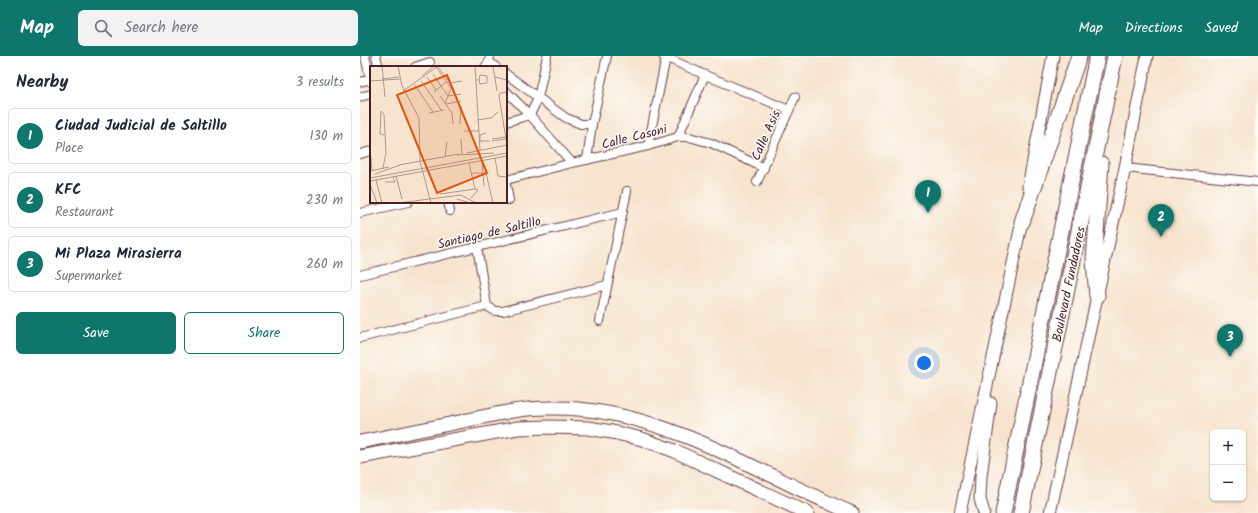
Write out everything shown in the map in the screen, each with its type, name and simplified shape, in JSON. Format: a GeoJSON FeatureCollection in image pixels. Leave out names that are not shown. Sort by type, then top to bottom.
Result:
{"type":"FeatureCollection","features":[{"type":"Feature","properties":{"kind":"highway"},"geometry":{"type":"LineString","coordinates":[[1022,222],[1079,56]]}},
{"type":"Feature","properties":{"kind":"highway","name":"Boulevard Fundadores"},"geometry":{"type":"LineString","coordinates":[[1003,513],[1097,56]]}},
{"type":"Feature","properties":{"kind":"highway","name":"Boulevard Fundadores"},"geometry":{"type":"LineString","coordinates":[[1021,513],[1115,56]]}},
{"type":"Feature","properties":{"kind":"highway"},"geometry":{"type":"LineString","coordinates":[[1097,296],[1094,270],[1095,238],[1104,110]]}},
{"type":"Feature","properties":{"kind":"main road"},"geometry":{"type":"LineString","coordinates":[[960,513],[1022,222],[1053,56]]}},
{"type":"Feature","properties":{"kind":"main road"},"geometry":{"type":"LineString","coordinates":[[1050,513],[1125,168],[1147,56]]}},
{"type":"Feature","properties":{"kind":"main road"},"geometry":{"type":"LineString","coordinates":[[984,513],[980,498],[981,476],[994,382],[996,347]]}},
{"type":"Feature","properties":{"kind":"main road"},"geometry":{"type":"LineString","coordinates":[[360,442],[516,410],[548,408],[578,409],[609,413],[640,420],[706,445],[852,513]]}},
{"type":"Feature","properties":{"kind":"main road"},"geometry":{"type":"LineString","coordinates":[[360,457],[518,428],[588,428],[642,439],[675,451],[807,513]]}},
{"type":"Feature","properties":{"kind":"main road"},"geometry":{"type":"LineString","coordinates":[[1042,513],[1055,490]]}},
{"type":"Feature","properties":{"kind":"street"},"geometry":{"type":"LineString","coordinates":[[365,56],[370,76]]}},
{"type":"Feature","properties":{"kind":"street"},"geometry":{"type":"LineString","coordinates":[[376,56],[379,66]]}},
{"type":"Feature","properties":{"kind":"street"},"geometry":{"type":"LineString","coordinates":[[507,122],[530,115],[538,98],[547,56]]}},
{"type":"Feature","properties":{"kind":"street"},"geometry":{"type":"LineString","coordinates":[[587,160],[592,124],[607,56]]}},
{"type":"Feature","properties":{"kind":"street"},"geometry":{"type":"LineString","coordinates":[[648,146],[664,57],[789,110]]}},
{"type":"Feature","properties":{"kind":"street"},"geometry":{"type":"LineString","coordinates":[[418,66],[432,62]]}},
{"type":"Feature","properties":{"kind":"street"},"geometry":{"type":"LineString","coordinates":[[507,75],[566,118],[581,124],[592,124]]}},
{"type":"Feature","properties":{"kind":"street"},"geometry":{"type":"LineString","coordinates":[[678,137],[705,75]]}},
{"type":"Feature","properties":{"kind":"street"},"geometry":{"type":"LineString","coordinates":[[360,82],[370,80]]}},
{"type":"Feature","properties":{"kind":"street"},"geometry":{"type":"LineString","coordinates":[[507,92],[530,115],[572,163]]}},
{"type":"Feature","properties":{"kind":"street"},"geometry":{"type":"LineString","coordinates":[[360,97],[370,94]]}},
{"type":"Feature","properties":{"kind":"street","name":"Calle Asis"},"geometry":{"type":"LineString","coordinates":[[757,182],[795,97]]}},
{"type":"Feature","properties":{"kind":"street","name":"Calle Casoni"},"geometry":{"type":"LineString","coordinates":[[507,180],[648,146],[678,137],[689,137],[711,143],[764,168]]}},
{"type":"Feature","properties":{"kind":"street"},"geometry":{"type":"LineString","coordinates":[[360,154],[370,151]]}},
{"type":"Feature","properties":{"kind":"street"},"geometry":{"type":"LineString","coordinates":[[1125,168],[1258,182]]}},
{"type":"Feature","properties":{"kind":"street"},"geometry":{"type":"LineString","coordinates":[[507,189],[510,200]]}},
{"type":"Feature","properties":{"kind":"street"},"geometry":{"type":"LineString","coordinates":[[600,321],[628,190]]}},
{"type":"Feature","properties":{"kind":"street"},"geometry":{"type":"LineString","coordinates":[[360,213],[404,203]]}},
{"type":"Feature","properties":{"kind":"street"},"geometry":{"type":"LineString","coordinates":[[448,203],[450,211]]}},
{"type":"Feature","properties":{"kind":"street","name":"Santiago de Saltillo"},"geometry":{"type":"LineString","coordinates":[[360,275],[623,212]]}},
{"type":"Feature","properties":{"kind":"street"},"geometry":{"type":"LineString","coordinates":[[477,247],[487,306]]}},
{"type":"Feature","properties":{"kind":"street"},"geometry":{"type":"LineString","coordinates":[[360,338],[487,306],[495,311],[503,312],[608,285]]}},
{"type":"Feature","properties":{"kind":"place","name":"Ciudad Judicial de Saltillo"},"geometry":{"type":"Point","coordinates":[928,213]}},
{"type":"Feature","properties":{"kind":"place","name":"KFC"},"geometry":{"type":"Point","coordinates":[1161,237]}},
{"type":"Feature","properties":{"kind":"place","name":"Mi Plaza Mirasierra"},"geometry":{"type":"Point","coordinates":[1230,357]}}]}
